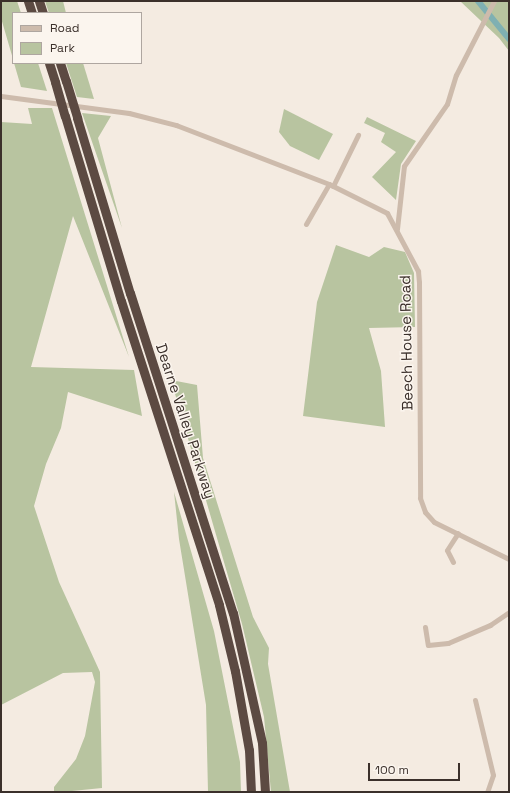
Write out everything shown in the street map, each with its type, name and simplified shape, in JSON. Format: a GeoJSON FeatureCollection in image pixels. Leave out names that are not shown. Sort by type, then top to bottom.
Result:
{"type":"FeatureCollection","features":[{"type":"Feature","properties":{"kind":"highway"},"geometry":{"type":"LineString","coordinates":[[28,1],[32,12]]}},
{"type":"Feature","properties":{"kind":"highway"},"geometry":{"type":"LineString","coordinates":[[39,1],[43,12]]}},
{"type":"Feature","properties":{"kind":"highway","name":"Dearne Valley Parkway"},"geometry":{"type":"LineString","coordinates":[[49,64],[121,301],[219,605],[236,678],[249,750],[252,792]]}},
{"type":"Feature","properties":{"kind":"highway","name":"Dearne Valley Parkway"},"geometry":{"type":"LineString","coordinates":[[60,64],[130,293],[233,613],[262,742],[265,792]]}},
{"type":"Feature","properties":{"kind":"street"},"geometry":{"type":"LineString","coordinates":[[397,229],[404,166],[447,104],[456,75],[492,4]]}},
{"type":"Feature","properties":{"kind":"street","name":"Beech House Road"},"geometry":{"type":"LineString","coordinates":[[1,96],[129,113],[176,126],[331,185],[387,213],[397,229],[418,272],[420,498],[425,512],[434,522],[509,559]]}},
{"type":"Feature","properties":{"kind":"street"},"geometry":{"type":"LineString","coordinates":[[306,224],[331,185],[358,135]]}},
{"type":"Feature","properties":{"kind":"street"},"geometry":{"type":"LineString","coordinates":[[453,562],[447,550],[458,533]]}},
{"type":"Feature","properties":{"kind":"street"},"geometry":{"type":"LineString","coordinates":[[424,626],[428,644],[448,643],[490,625],[509,612]]}},
{"type":"Feature","properties":{"kind":"street"},"geometry":{"type":"LineString","coordinates":[[475,700],[493,775],[487,792]]}},
{"type":"Feature","properties":{"kind":"green space"},"geometry":{"type":"Polygon","coordinates":[[[1,1],[17,1],[21,12],[12,12],[12,56],[1,18],[1,1]]]}},
{"type":"Feature","properties":{"kind":"green space"},"geometry":{"type":"Polygon","coordinates":[[[45,1],[63,1],[66,12],[49,12],[45,1]]]}},
{"type":"Feature","properties":{"kind":"green space"},"geometry":{"type":"Polygon","coordinates":[[[460,1],[509,1],[509,51],[499,38],[460,1]]]}},
{"type":"Feature","properties":{"kind":"green space"},"geometry":{"type":"Polygon","coordinates":[[[14,64],[38,64],[47,91],[21,87],[14,64]]]}},
{"type":"Feature","properties":{"kind":"green space"},"geometry":{"type":"Polygon","coordinates":[[[66,64],[83,64],[94,99],[77,97],[66,64]]]}},
{"type":"Feature","properties":{"kind":"green space"},"geometry":{"type":"Polygon","coordinates":[[[28,108],[52,108],[129,357],[73,216],[31,367],[134,370],[142,416],[68,392],[61,428],[46,464],[34,506],[59,582],[100,672],[102,788],[62,792],[54,792],[54,787],[76,759],[85,736],[95,682],[92,672],[63,673],[1,705],[1,122],[32,124],[28,108]]]}},
{"type":"Feature","properties":{"kind":"green space"},"geometry":{"type":"Polygon","coordinates":[[[284,109],[333,134],[319,160],[290,146],[279,132],[284,109]]]}},
{"type":"Feature","properties":{"kind":"green space"},"geometry":{"type":"Polygon","coordinates":[[[82,113],[111,116],[98,138],[122,228],[82,113]]]}},
{"type":"Feature","properties":{"kind":"green space"},"geometry":{"type":"Polygon","coordinates":[[[367,117],[416,141],[401,164],[396,200],[372,177],[396,152],[381,142],[385,133],[364,123],[367,117]]]}},
{"type":"Feature","properties":{"kind":"green space"},"geometry":{"type":"Polygon","coordinates":[[[336,245],[369,257],[384,247],[405,252],[414,273],[415,327],[369,328],[381,371],[385,427],[303,416],[317,302],[336,245]]]}},
{"type":"Feature","properties":{"kind":"green space"},"geometry":{"type":"Polygon","coordinates":[[[171,380],[197,385],[203,458],[253,617],[269,648],[268,664],[290,792],[271,792],[264,717],[242,624],[171,380]]]}},
{"type":"Feature","properties":{"kind":"green space"},"geometry":{"type":"Polygon","coordinates":[[[174,492],[214,631],[240,762],[241,792],[208,792],[206,705],[179,539],[174,492]]]}},
{"type":"Feature","properties":{"kind":"waterway"},"geometry":{"type":"LineString","coordinates":[[478,1],[509,39]]}}]}
